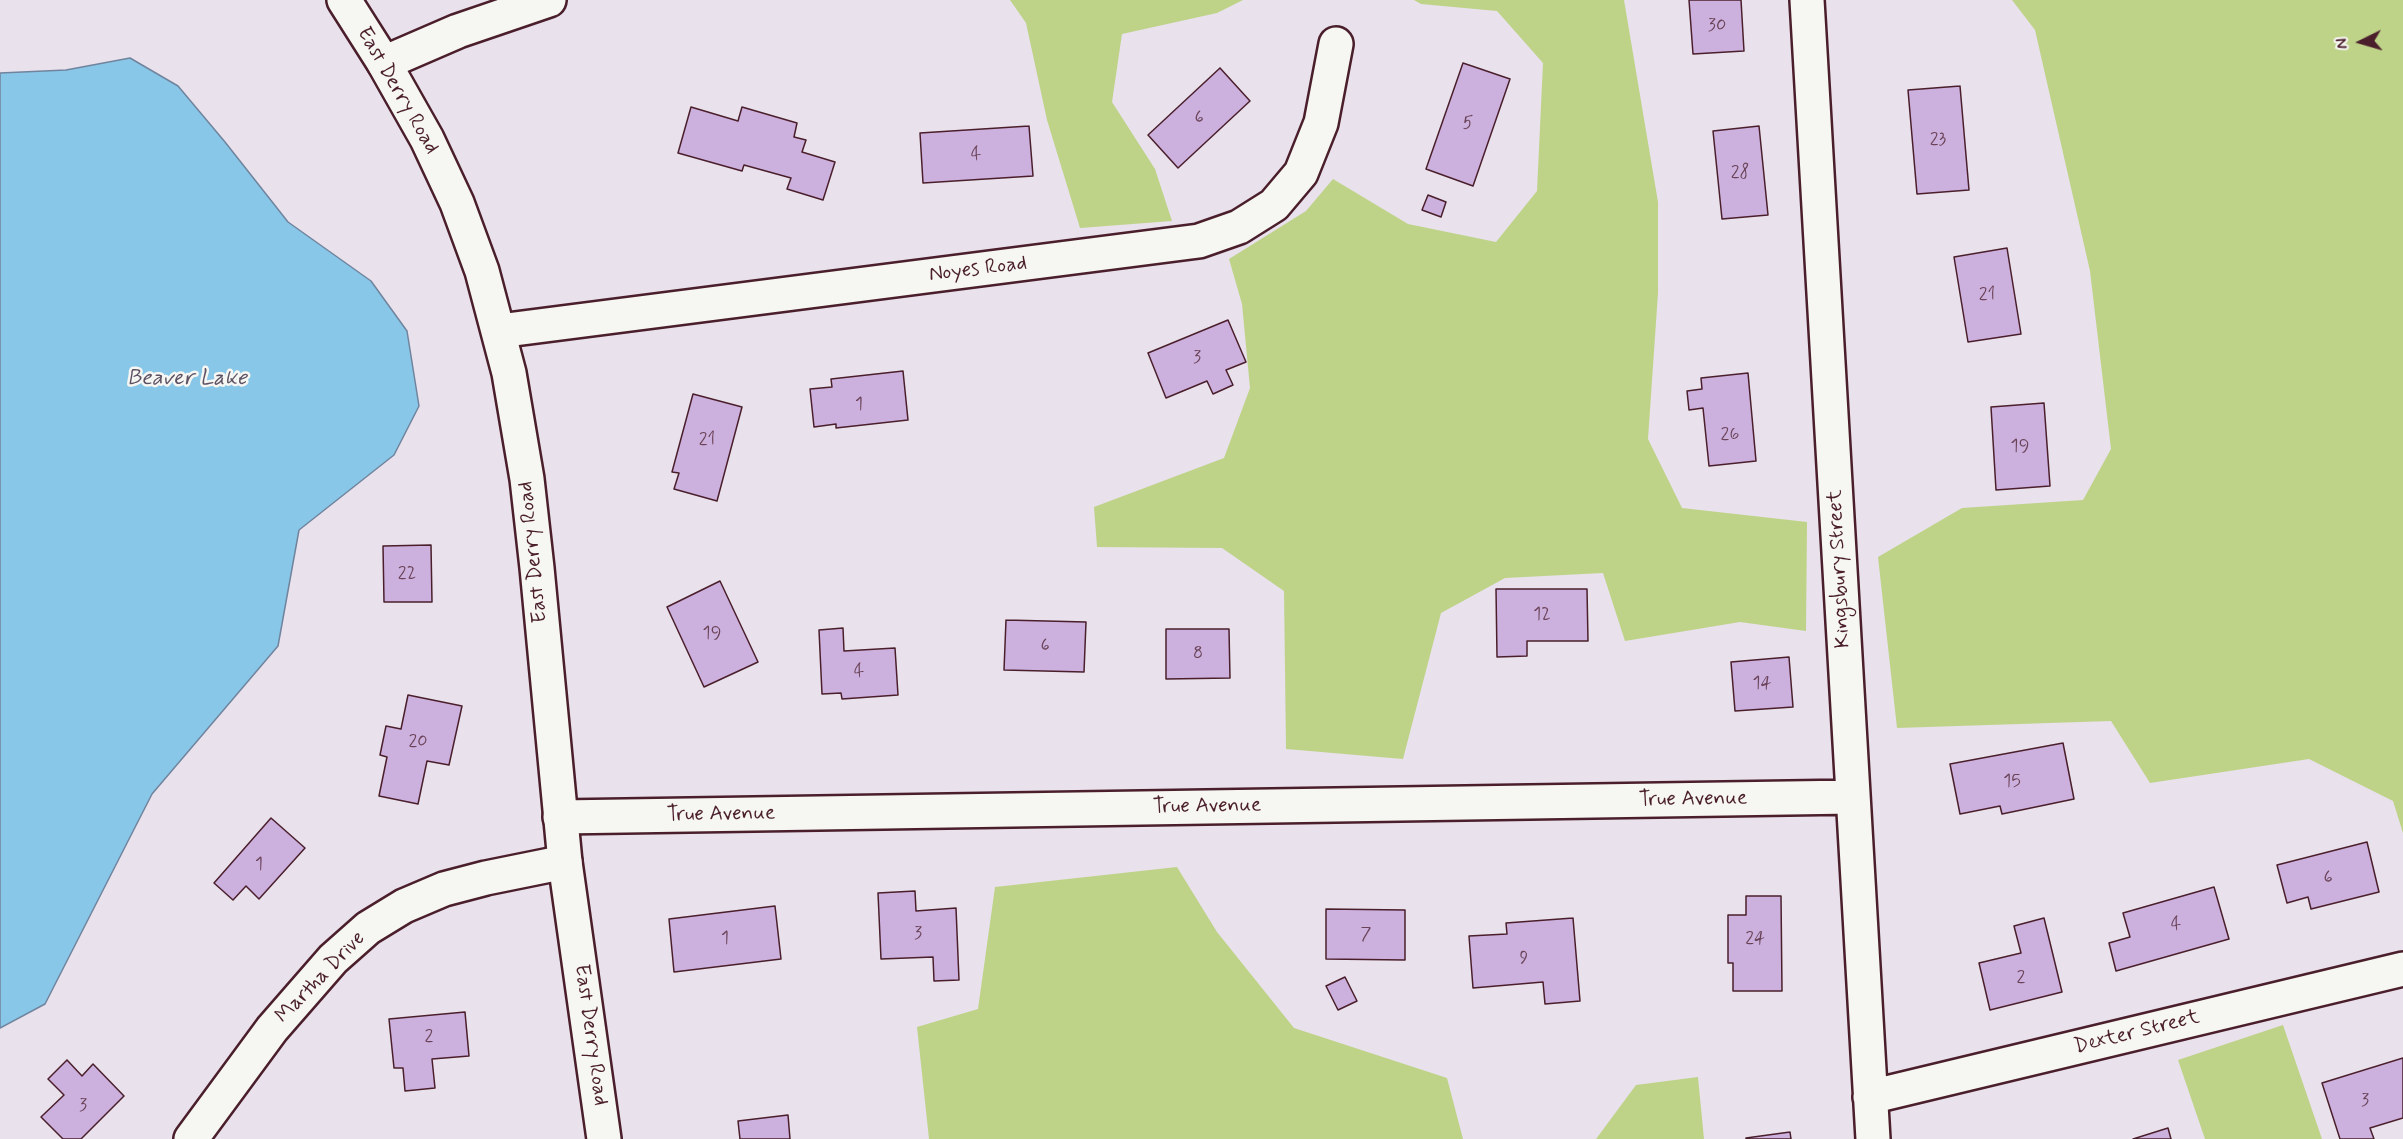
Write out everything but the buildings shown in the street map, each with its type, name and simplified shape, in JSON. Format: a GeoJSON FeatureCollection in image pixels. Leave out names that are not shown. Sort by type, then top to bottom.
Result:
{"type":"FeatureCollection","features":[{"type":"Feature","properties":{"kind":"street","name":"East Derry Road"},"geometry":{"type":"LineString","coordinates":[[344,0],[384,63],[427,139],[457,203],[482,271],[509,373],[537,568],[560,818],[604,1139]]}},
{"type":"Feature","properties":{"kind":"street"},"geometry":{"type":"LineString","coordinates":[[384,63],[458,31],[549,0]]}},
{"type":"Feature","properties":{"kind":"street","name":"Kingsbury Street"},"geometry":{"type":"LineString","coordinates":[[1807,0],[1873,1139]]}},
{"type":"Feature","properties":{"kind":"street","name":"Noyes Road"},"geometry":{"type":"LineString","coordinates":[[499,331],[1199,242],[1239,227],[1274,206],[1301,173],[1322,123],[1336,44]]}},
{"type":"Feature","properties":{"kind":"street","name":"True Avenue"},"geometry":{"type":"LineString","coordinates":[[560,818],[1853,797]]}},
{"type":"Feature","properties":{"kind":"street","name":"Martha Drive"},"geometry":{"type":"LineString","coordinates":[[191,1139],[272,1029],[333,959],[368,928],[404,906],[444,889],[566,862]]}},
{"type":"Feature","properties":{"kind":"street","name":"Dexter Street"},"geometry":{"type":"LineString","coordinates":[[1870,1097],[2403,969]]}},
{"type":"Feature","properties":{"kind":"green space"},"geometry":{"type":"Polygon","coordinates":[[[1010,0],[1243,0],[1217,13],[1122,34],[1112,102],[1155,169],[1172,221],[1080,228],[1047,120],[1026,23],[1010,0]]]}},
{"type":"Feature","properties":{"kind":"green space"},"geometry":{"type":"Polygon","coordinates":[[[1414,0],[1624,0],[1658,202],[1658,293],[1648,439],[1682,508],[1807,522],[1806,631],[1740,622],[1625,641],[1603,573],[1505,578],[1441,613],[1403,759],[1286,749],[1284,591],[1222,548],[1097,547],[1094,507],[1224,458],[1250,388],[1242,304],[1229,259],[1306,211],[1333,179],[1408,224],[1496,242],[1537,191],[1543,63],[1497,11],[1421,4],[1414,0]]]}},
{"type":"Feature","properties":{"kind":"green space"},"geometry":{"type":"Polygon","coordinates":[[[2012,0],[2403,0],[2403,833],[2393,801],[2309,759],[2150,783],[2111,721],[1897,728],[1878,557],[1962,508],[2083,500],[2111,449],[2090,271],[2035,30],[2012,0]]]}},
{"type":"Feature","properties":{"kind":"green space"},"geometry":{"type":"Polygon","coordinates":[[[1177,867],[1217,932],[1294,1028],[1447,1078],[1463,1139],[929,1139],[917,1027],[978,1009],[995,887],[1177,867]]]}},
{"type":"Feature","properties":{"kind":"green space"},"geometry":{"type":"Polygon","coordinates":[[[2283,1025],[2322,1139],[2205,1139],[2178,1060],[2283,1025]]]}},
{"type":"Feature","properties":{"kind":"green space"},"geometry":{"type":"Polygon","coordinates":[[[1698,1077],[1704,1139],[1596,1139],[1636,1085],[1698,1077]]]}},
{"type":"Feature","properties":{"kind":"water","name":"Beaver Lake"},"geometry":{"type":"Polygon","coordinates":[[[130,58],[178,86],[288,222],[371,281],[407,331],[419,406],[394,455],[299,530],[278,646],[152,794],[45,1004],[0,1028],[0,73],[66,70],[130,58]]]}}]}
